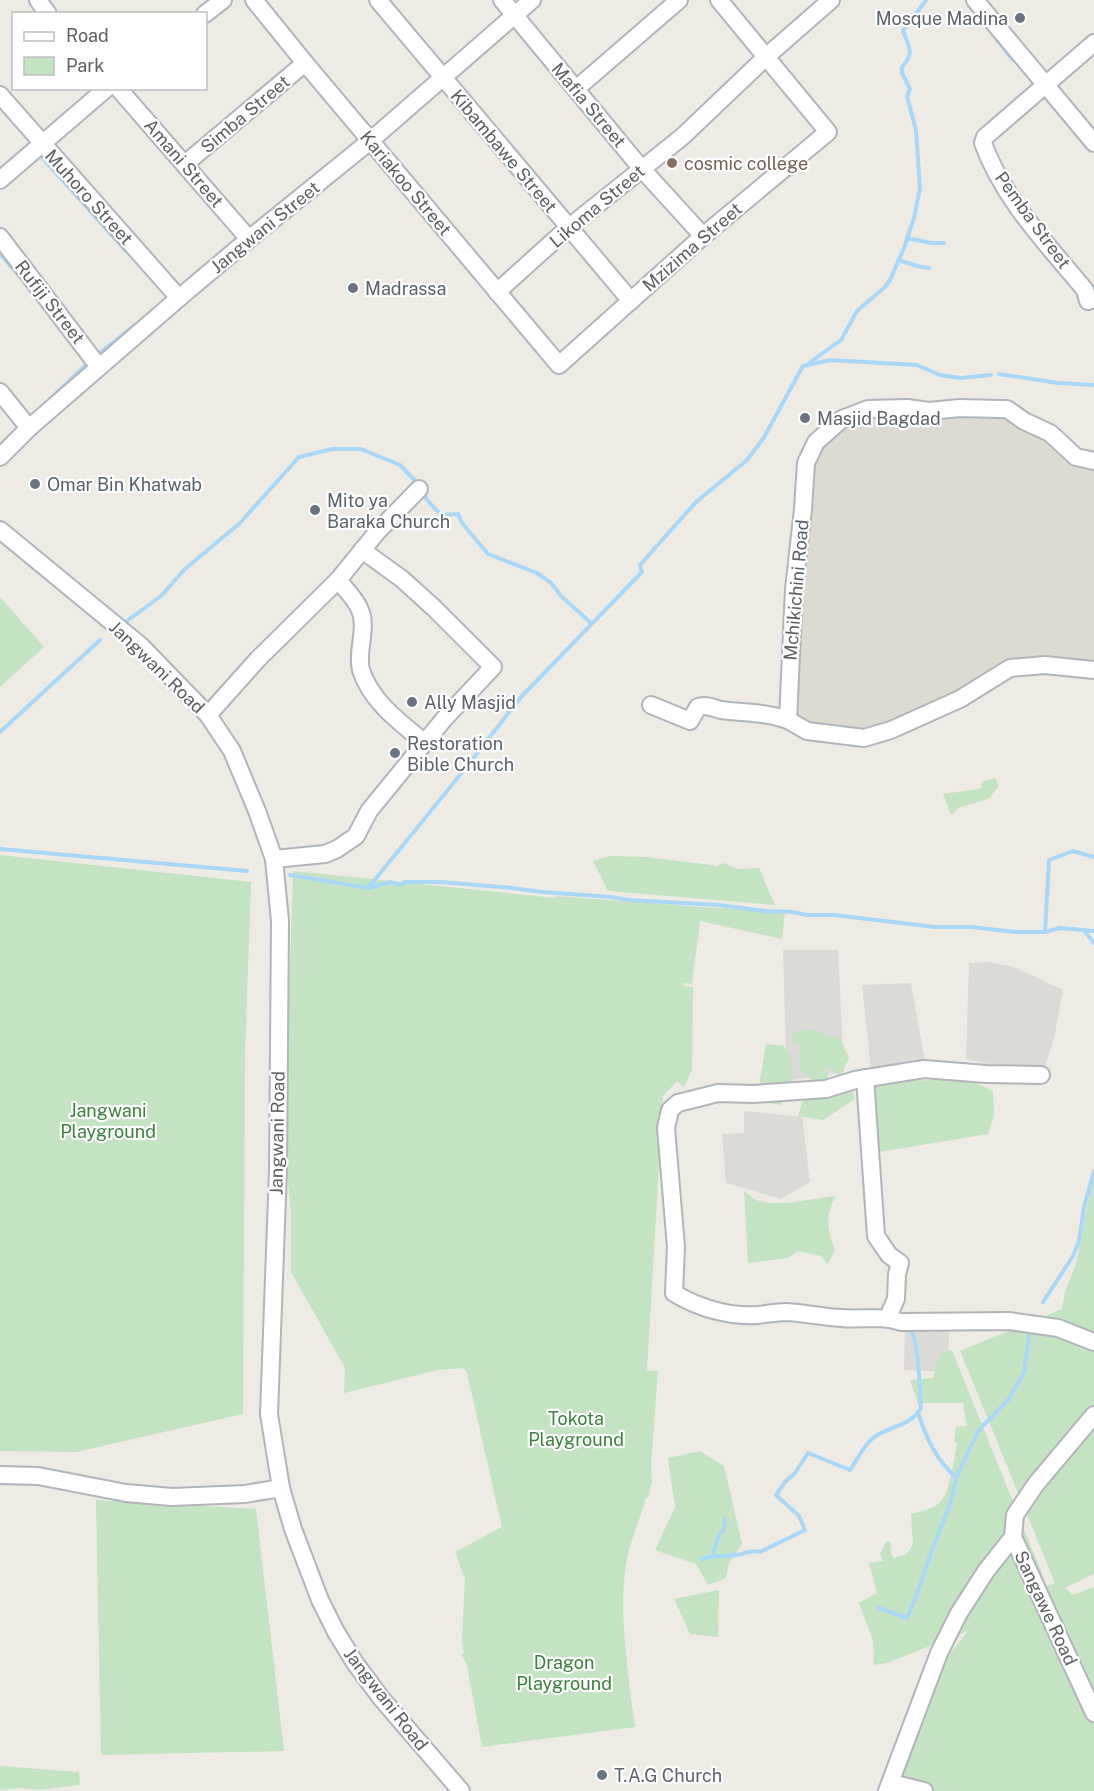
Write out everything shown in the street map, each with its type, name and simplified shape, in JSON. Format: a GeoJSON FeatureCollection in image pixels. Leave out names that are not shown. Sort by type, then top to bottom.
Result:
{"type":"FeatureCollection","features":[{"type":"Feature","properties":{"kind":"street"},"geometry":{"type":"LineString","coordinates":[[207,12],[223,0]]}},
{"type":"Feature","properties":{"kind":"street","name":"Kariakoo Street"},"geometry":{"type":"LineString","coordinates":[[254,0],[559,365]]}},
{"type":"Feature","properties":{"kind":"street","name":"Kibambawe Street"},"geometry":{"type":"LineString","coordinates":[[378,0],[631,302]]}},
{"type":"Feature","properties":{"kind":"street","name":"Mafia Street"},"geometry":{"type":"LineString","coordinates":[[502,0],[641,168],[703,236]]}},
{"type":"Feature","properties":{"kind":"street","name":"Jangwani Street"},"geometry":{"type":"LineString","coordinates":[[0,457],[29,428],[179,298],[249,238],[370,141],[532,0]]}},
{"type":"Feature","properties":{"kind":"street"},"geometry":{"type":"LineString","coordinates":[[576,89],[679,0]]}},
{"type":"Feature","properties":{"kind":"street"},"geometry":{"type":"LineString","coordinates":[[719,0],[766,56]]}},
{"type":"Feature","properties":{"kind":"street","name":"Likoma Street"},"geometry":{"type":"LineString","coordinates":[[497,292],[568,228],[641,168],[669,149],[766,56],[831,0]]}},
{"type":"Feature","properties":{"kind":"street"},"geometry":{"type":"LineString","coordinates":[[975,0],[1094,143]]}},
{"type":"Feature","properties":{"kind":"street"},"geometry":{"type":"LineString","coordinates":[[1044,84],[1094,43]]}},
{"type":"Feature","properties":{"kind":"street","name":"Mzizima Street"},"geometry":{"type":"LineString","coordinates":[[559,365],[703,236],[828,132],[766,56]]}},
{"type":"Feature","properties":{"kind":"street","name":"Simba Street"},"geometry":{"type":"LineString","coordinates":[[185,164],[305,63]]}},
{"type":"Feature","properties":{"kind":"street","name":"Pemba Street"},"geometry":{"type":"LineString","coordinates":[[1044,84],[985,137],[983,143],[985,151],[1004,184],[1031,224],[1091,300]]}},
{"type":"Feature","properties":{"kind":"street"},"geometry":{"type":"LineString","coordinates":[[0,180],[105,90]]}},
{"type":"Feature","properties":{"kind":"street","name":"Amani Street"},"geometry":{"type":"LineString","coordinates":[[120,90],[249,238]]}},
{"type":"Feature","properties":{"kind":"street","name":"Muhoro Street"},"geometry":{"type":"LineString","coordinates":[[0,95],[179,298]]}},
{"type":"Feature","properties":{"kind":"street","name":"Rufiji Street"},"geometry":{"type":"LineString","coordinates":[[0,237],[99,367]]}},
{"type":"Feature","properties":{"kind":"street"},"geometry":{"type":"LineString","coordinates":[[0,392],[29,428]]}},
{"type":"Feature","properties":{"kind":"street","name":"Mchikichini Road"},"geometry":{"type":"LineString","coordinates":[[788,720],[794,589],[806,463],[816,442],[831,428],[842,419],[868,408],[907,408],[929,411],[1000,408],[1050,433],[1076,457],[1094,461]]}},
{"type":"Feature","properties":{"kind":"street"},"geometry":{"type":"LineString","coordinates":[[208,716],[258,659],[338,580],[362,550],[419,489]]}},
{"type":"Feature","properties":{"kind":"street","name":"Jangwani Road"},"geometry":{"type":"LineString","coordinates":[[0,530],[141,646],[208,716],[232,751],[257,811],[274,859],[280,921],[278,1170],[269,1414],[281,1488],[293,1529],[320,1600],[336,1632],[381,1698],[461,1791]]}},
{"type":"Feature","properties":{"kind":"street"},"geometry":{"type":"LineString","coordinates":[[274,859],[325,854],[356,836],[369,811],[444,719],[493,667],[402,579],[362,550]]}},
{"type":"Feature","properties":{"kind":"street"},"geometry":{"type":"LineString","coordinates":[[338,580],[361,611],[361,668],[367,682],[376,698],[391,715],[425,742]]}},
{"type":"Feature","properties":{"kind":"street"},"geometry":{"type":"LineString","coordinates":[[651,705],[690,721],[701,705],[720,710],[752,711],[788,720],[807,731],[864,738],[891,730],[960,699],[1010,668],[1045,665],[1094,670]]}},
{"type":"Feature","properties":{"kind":"street"},"geometry":{"type":"LineString","coordinates":[[1041,1075],[986,1074],[924,1069],[865,1078],[826,1089],[753,1094],[718,1093],[678,1104],[670,1110],[666,1128],[676,1247],[674,1293],[719,1312],[759,1315],[771,1312],[809,1313],[842,1319],[888,1317],[901,1322],[1009,1321],[1058,1328],[1094,1342]]}},
{"type":"Feature","properties":{"kind":"street"},"geometry":{"type":"LineString","coordinates":[[865,1078],[876,1236],[889,1255],[900,1263],[896,1299],[888,1317]]}},
{"type":"Feature","properties":{"kind":"street"},"geometry":{"type":"LineString","coordinates":[[924,1791],[889,1787],[939,1653],[959,1613],[986,1571],[1013,1537],[1015,1515],[1036,1484],[1094,1415]]}},
{"type":"Feature","properties":{"kind":"street"},"geometry":{"type":"LineString","coordinates":[[0,1475],[38,1476],[126,1492],[172,1497],[244,1494],[281,1488]]}},
{"type":"Feature","properties":{"kind":"street","name":"Sangawe Road"},"geometry":{"type":"LineString","coordinates":[[1013,1537],[1094,1713]]}},
{"type":"Feature","properties":{"kind":"shaded area"},"geometry":{"type":"Polygon","coordinates":[[[999,409],[1094,465],[1094,665],[1010,659],[995,665],[965,686],[885,724],[862,731],[819,729],[796,719],[797,584],[810,451],[843,422],[867,414],[999,409]]]}},
{"type":"Feature","properties":{"kind":"shaded area"},"geometry":{"type":"Polygon","coordinates":[[[783,950],[838,950],[844,1072],[787,1081],[783,950]]]}},
{"type":"Feature","properties":{"kind":"shaded area"},"geometry":{"type":"Polygon","coordinates":[[[988,962],[1014,967],[1063,990],[1054,1039],[1045,1067],[1009,1068],[966,1059],[969,963],[988,962]]]}},
{"type":"Feature","properties":{"kind":"shaded area"},"geometry":{"type":"Polygon","coordinates":[[[911,983],[925,1062],[871,1069],[862,985],[911,983]]]}},
{"type":"Feature","properties":{"kind":"shaded area"},"geometry":{"type":"Polygon","coordinates":[[[744,1111],[802,1117],[810,1182],[781,1199],[726,1183],[722,1134],[744,1133],[744,1111]]]}},
{"type":"Feature","properties":{"kind":"shaded area"},"geometry":{"type":"Polygon","coordinates":[[[905,1327],[949,1328],[948,1372],[904,1370],[905,1327]]]}},
{"type":"Feature","properties":{"kind":"green space"},"geometry":{"type":"Polygon","coordinates":[[[0,597],[44,647],[0,687],[0,597]]]}},
{"type":"Feature","properties":{"kind":"green space"},"geometry":{"type":"Polygon","coordinates":[[[995,778],[999,786],[991,798],[958,808],[951,815],[943,794],[978,789],[981,788],[982,782],[995,778]]]}},
{"type":"Feature","properties":{"kind":"green space","name":"Jangwani Playground"},"geometry":{"type":"Polygon","coordinates":[[[0,855],[251,882],[245,1054],[243,1414],[76,1452],[0,1451],[0,855]]]}},
{"type":"Feature","properties":{"kind":"green space"},"geometry":{"type":"Polygon","coordinates":[[[610,856],[646,857],[716,867],[723,863],[738,869],[759,868],[775,905],[608,891],[593,861],[610,856]]]}},
{"type":"Feature","properties":{"kind":"green space"},"geometry":{"type":"Polygon","coordinates":[[[293,871],[556,898],[556,896],[785,911],[782,939],[700,921],[692,984],[683,983],[684,986],[693,987],[692,1070],[684,1087],[677,1081],[663,1096],[647,1370],[658,1371],[651,1465],[652,1481],[630,1548],[624,1583],[625,1646],[635,1727],[482,1747],[467,1665],[461,1654],[464,1653],[462,1641],[465,1579],[455,1552],[502,1527],[467,1373],[463,1368],[438,1370],[344,1393],[345,1368],[291,1272],[291,1210],[281,1121],[289,1001],[293,871]]]}},
{"type":"Feature","properties":{"kind":"green space"},"geometry":{"type":"Polygon","coordinates":[[[814,1030],[840,1039],[849,1058],[840,1076],[827,1066],[829,1091],[813,1082],[799,1068],[800,1044],[793,1044],[792,1036],[797,1031],[814,1030]]]}},
{"type":"Feature","properties":{"kind":"green space"},"geometry":{"type":"Polygon","coordinates":[[[766,1044],[784,1046],[791,1057],[792,1088],[784,1092],[781,1105],[769,1103],[757,1097],[766,1044]]]}},
{"type":"Feature","properties":{"kind":"green space"},"geometry":{"type":"Polygon","coordinates":[[[968,1079],[993,1091],[994,1115],[988,1134],[879,1152],[868,1082],[968,1079]]]}},
{"type":"Feature","properties":{"kind":"green space"},"geometry":{"type":"Polygon","coordinates":[[[849,1082],[855,1099],[823,1120],[798,1116],[804,1096],[849,1082]]]}},
{"type":"Feature","properties":{"kind":"green space"},"geometry":{"type":"Polygon","coordinates":[[[1094,1170],[1094,1574],[1065,1588],[1073,1595],[1094,1587],[1094,1791],[881,1791],[918,1694],[968,1631],[887,1663],[874,1665],[873,1640],[859,1603],[877,1593],[869,1563],[883,1561],[880,1554],[886,1542],[890,1541],[891,1554],[894,1558],[907,1554],[913,1544],[911,1514],[932,1508],[942,1500],[952,1473],[957,1443],[954,1441],[956,1427],[967,1426],[963,1403],[918,1403],[910,1380],[933,1378],[939,1354],[952,1350],[1047,1586],[1055,1583],[960,1351],[1062,1309],[1065,1292],[1076,1264],[1094,1170]]]}},
{"type":"Feature","properties":{"kind":"green space"},"geometry":{"type":"Polygon","coordinates":[[[744,1191],[768,1203],[787,1203],[836,1196],[828,1223],[835,1250],[828,1264],[821,1256],[798,1251],[788,1258],[748,1263],[744,1191]]]}},
{"type":"Feature","properties":{"kind":"green space"},"geometry":{"type":"Polygon","coordinates":[[[700,1451],[724,1466],[742,1544],[729,1563],[726,1578],[708,1585],[696,1564],[655,1550],[675,1507],[668,1458],[700,1451]]]}},
{"type":"Feature","properties":{"kind":"green space"},"geometry":{"type":"Polygon","coordinates":[[[96,1500],[256,1509],[284,1751],[101,1755],[96,1500]]]}},
{"type":"Feature","properties":{"kind":"green space"},"geometry":{"type":"Polygon","coordinates":[[[719,1590],[718,1637],[690,1634],[674,1599],[719,1590]]]}},
{"type":"Feature","properties":{"kind":"green space"},"geometry":{"type":"Polygon","coordinates":[[[0,1766],[79,1772],[80,1785],[38,1790],[19,1788],[0,1790],[0,1766]]]}},
{"type":"Feature","properties":{"kind":"waterway"},"geometry":{"type":"LineString","coordinates":[[809,363],[841,340],[857,311],[885,287],[904,248],[914,218],[920,188],[916,130],[907,96],[910,89],[902,73],[902,67],[910,54],[903,31],[926,0]]}},
{"type":"Feature","properties":{"kind":"waterway"},"geometry":{"type":"LineString","coordinates":[[975,11],[1012,59],[1018,62]]}},
{"type":"Feature","properties":{"kind":"waterway"},"geometry":{"type":"LineString","coordinates":[[39,154],[126,251]]}},
{"type":"Feature","properties":{"kind":"waterway"},"geometry":{"type":"LineString","coordinates":[[907,238],[944,243]]}},
{"type":"Feature","properties":{"kind":"waterway"},"geometry":{"type":"LineString","coordinates":[[0,254],[21,278]]}},
{"type":"Feature","properties":{"kind":"waterway"},"geometry":{"type":"LineString","coordinates":[[898,260],[929,268]]}},
{"type":"Feature","properties":{"kind":"waterway"},"geometry":{"type":"LineString","coordinates":[[96,356],[135,325]]}},
{"type":"Feature","properties":{"kind":"waterway"},"geometry":{"type":"LineString","coordinates":[[368,888],[521,697],[642,572],[640,565],[696,502],[746,461],[763,439],[803,366],[830,360],[917,365],[940,375],[960,378],[991,375]]}},
{"type":"Feature","properties":{"kind":"waterway"},"geometry":{"type":"LineString","coordinates":[[44,405],[88,363]]}},
{"type":"Feature","properties":{"kind":"waterway"},"geometry":{"type":"LineString","coordinates":[[999,374],[1058,383],[1094,385]]}},
{"type":"Feature","properties":{"kind":"waterway"},"geometry":{"type":"LineString","coordinates":[[127,621],[161,596],[185,569],[240,523],[299,457],[332,449],[361,449],[400,465],[419,485]]}},
{"type":"Feature","properties":{"kind":"waterway"},"geometry":{"type":"LineString","coordinates":[[423,492],[441,515],[458,514],[462,523],[488,554],[537,573],[551,583],[561,596],[591,623]]}},
{"type":"Feature","properties":{"kind":"waterway"},"geometry":{"type":"LineString","coordinates":[[0,732],[100,640]]}},
{"type":"Feature","properties":{"kind":"waterway"},"geometry":{"type":"LineString","coordinates":[[0,849],[247,871]]}},
{"type":"Feature","properties":{"kind":"waterway"},"geometry":{"type":"LineString","coordinates":[[1045,932],[1049,860],[1073,851],[1094,857]]}},
{"type":"Feature","properties":{"kind":"waterway"},"geometry":{"type":"LineString","coordinates":[[290,875],[368,888],[391,882],[399,885],[405,882],[440,882],[629,900],[719,905],[806,915],[834,915],[935,927],[971,927],[1015,932],[1045,932],[1060,928],[1094,931]]}},
{"type":"Feature","properties":{"kind":"waterway"},"geometry":{"type":"LineString","coordinates":[[1085,932],[1094,943]]}},
{"type":"Feature","properties":{"kind":"waterway"},"geometry":{"type":"LineString","coordinates":[[1043,1302],[1073,1256],[1079,1241],[1084,1207],[1094,1171]]}},
{"type":"Feature","properties":{"kind":"waterway"},"geometry":{"type":"LineString","coordinates":[[879,1608],[907,1618],[949,1507],[956,1478],[933,1448],[918,1413],[921,1408],[918,1366],[913,1334],[909,1327]]}},
{"type":"Feature","properties":{"kind":"waterway"},"geometry":{"type":"LineString","coordinates":[[956,1478],[978,1431],[1009,1399],[1024,1372],[1030,1329]]}},
{"type":"Feature","properties":{"kind":"waterway"},"geometry":{"type":"LineString","coordinates":[[702,1559],[751,1551],[760,1552],[805,1530],[799,1516],[776,1495],[808,1453],[850,1470],[869,1441],[910,1420],[919,1411]]}},
{"type":"Feature","properties":{"kind":"waterway"},"geometry":{"type":"LineString","coordinates":[[713,1555],[719,1534],[724,1530],[725,1519]]}},
{"type":"Feature","properties":{"kind":"place","name":"Mosque Madina"},"geometry":{"type":"Point","coordinates":[1020,18]}},
{"type":"Feature","properties":{"kind":"place","name":"cosmic college"},"geometry":{"type":"Point","coordinates":[672,163]}},
{"type":"Feature","properties":{"kind":"place","name":"Madrassa"},"geometry":{"type":"Point","coordinates":[353,288]}},
{"type":"Feature","properties":{"kind":"place","name":"Masjid Bagdad"},"geometry":{"type":"Point","coordinates":[805,418]}},
{"type":"Feature","properties":{"kind":"place","name":"Omar Bin Khatwab"},"geometry":{"type":"Point","coordinates":[35,484]}},
{"type":"Feature","properties":{"kind":"place","name":"Mito ya Baraka Church"},"geometry":{"type":"Point","coordinates":[315,510]}},
{"type":"Feature","properties":{"kind":"place","name":"Ally Masjid"},"geometry":{"type":"Point","coordinates":[412,702]}},
{"type":"Feature","properties":{"kind":"place","name":"Restoration Bible Church"},"geometry":{"type":"Point","coordinates":[395,753]}},
{"type":"Feature","properties":{"kind":"place","name":"T.A.G Church"},"geometry":{"type":"Point","coordinates":[602,1775]}},
{"type":"Feature","properties":{"kind":"park label","name":"Tokota Playground"},"geometry":{"type":"Point","coordinates":[576,1428]}},
{"type":"Feature","properties":{"kind":"park label","name":"Dragon Playground"},"geometry":{"type":"Point","coordinates":[564,1672]}}]}
